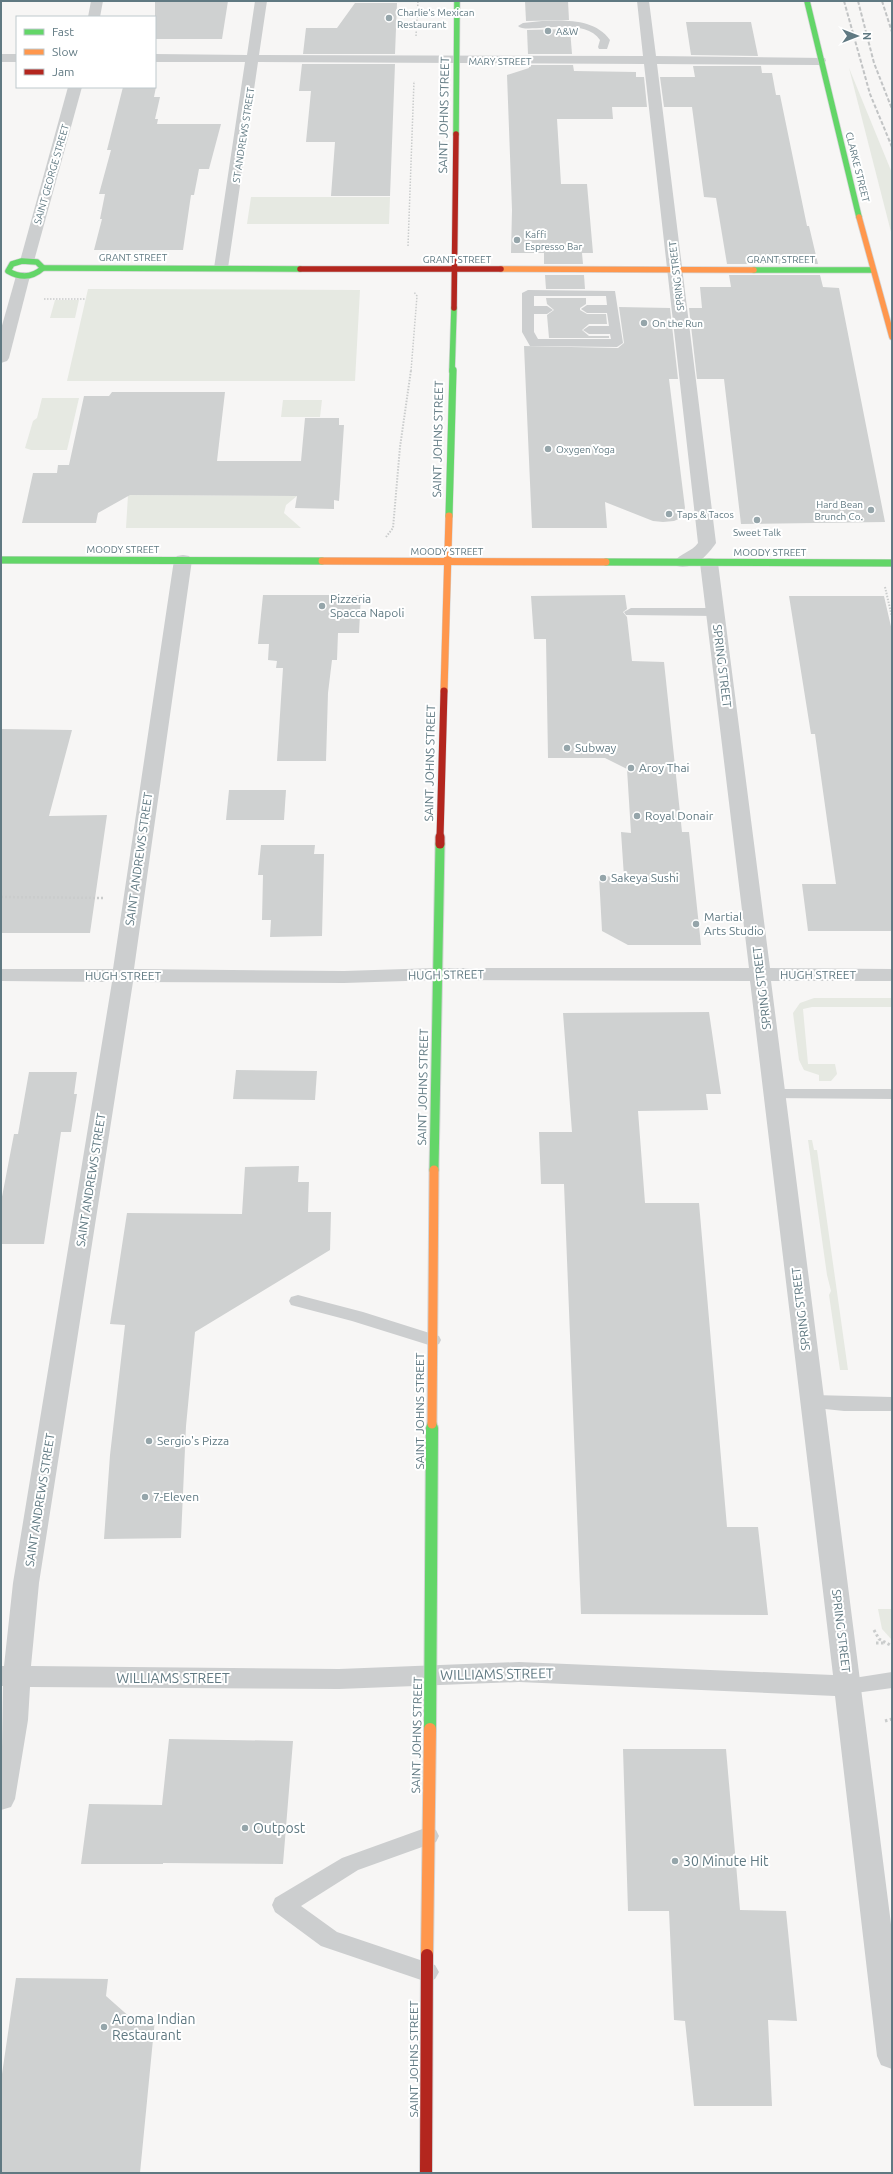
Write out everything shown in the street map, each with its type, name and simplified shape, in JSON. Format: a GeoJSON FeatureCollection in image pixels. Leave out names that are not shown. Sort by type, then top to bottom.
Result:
{"type":"FeatureCollection","features":[{"type":"Feature","properties":{"kind":"main road","name":"SAINT JOHNS STREET"},"geometry":{"type":"LineString","coordinates":[[426,2173],[436,974],[448,562],[454,271],[457,1]]}},
{"type":"Feature","properties":{"kind":"main road","name":"CLARKE STREET"},"geometry":{"type":"LineString","coordinates":[[807,1],[820,61],[872,270],[892,337]]}},
{"type":"Feature","properties":{"kind":"main road"},"geometry":{"type":"LineString","coordinates":[[27,261],[37,262],[43,268],[38,273],[23,276],[10,273],[4,268],[12,264],[27,261]]}},
{"type":"Feature","properties":{"kind":"main road","name":"GRANT STREET"},"geometry":{"type":"LineString","coordinates":[[43,268],[221,268],[454,271],[872,270]]}},
{"type":"Feature","properties":{"kind":"main road","name":"MOODY STREET"},"geometry":{"type":"LineString","coordinates":[[1,560],[892,563]]}},
{"type":"Feature","properties":{"kind":"street"},"geometry":{"type":"LineString","coordinates":[[94,16],[98,1]]}},
{"type":"Feature","properties":{"kind":"street","name":"ST ANDREWS STREET"},"geometry":{"type":"LineString","coordinates":[[221,268],[254,59],[261,1]]}},
{"type":"Feature","properties":{"kind":"street","name":"SPRING STREET"},"geometry":{"type":"LineString","coordinates":[[643,1],[707,543],[700,553],[683,562]]}},
{"type":"Feature","properties":{"kind":"street"},"geometry":{"type":"LineString","coordinates":[[1,58],[16,58]]}},
{"type":"Feature","properties":{"kind":"street","name":"MARY STREET"},"geometry":{"type":"LineString","coordinates":[[156,58],[457,61],[820,61]]}},
{"type":"Feature","properties":{"kind":"street","name":"SAINT GEORGE STREET"},"geometry":{"type":"LineString","coordinates":[[27,261],[75,88]]}},
{"type":"Feature","properties":{"kind":"street"},"geometry":{"type":"LineString","coordinates":[[1,358],[23,276]]}},
{"type":"Feature","properties":{"kind":"street","name":"SAINT ANDREWS STREET"},"geometry":{"type":"LineString","coordinates":[[1,1799],[14,1720],[9,1676],[20,1629],[26,1583],[123,976],[183,560]]}},
{"type":"Feature","properties":{"kind":"street","name":"SPRING STREET"},"geometry":{"type":"LineString","coordinates":[[710,563],[892,2056]]}},
{"type":"Feature","properties":{"kind":"street","name":"HUGH STREET"},"geometry":{"type":"LineString","coordinates":[[1,975],[375,977],[436,974],[892,975]]}},
{"type":"Feature","properties":{"kind":"street","name":"WILLIAMS STREET"},"geometry":{"type":"LineString","coordinates":[[9,1676],[338,1679],[533,1673],[848,1686]]}},
{"type":"Feature","properties":{"kind":"lane"},"geometry":{"type":"LineString","coordinates":[[523,26],[562,25],[589,27],[602,34],[605,40],[603,46]]}},
{"type":"Feature","properties":{"kind":"lane"},"geometry":{"type":"LineString","coordinates":[[528,293],[611,293],[617,343],[534,343],[528,332],[528,310],[528,293]]}},
{"type":"Feature","properties":{"kind":"lane"},"geometry":{"type":"LineString","coordinates":[[587,309],[613,309]]}},
{"type":"Feature","properties":{"kind":"lane"},"geometry":{"type":"LineString","coordinates":[[528,310],[547,310]]}},
{"type":"Feature","properties":{"kind":"lane"},"geometry":{"type":"LineString","coordinates":[[589,330],[616,330]]}},
{"type":"Feature","properties":{"kind":"lane"},"geometry":{"type":"LineString","coordinates":[[528,332],[548,331]]}},
{"type":"Feature","properties":{"kind":"lane"},"geometry":{"type":"LineString","coordinates":[[631,612],[715,612]]}},
{"type":"Feature","properties":{"kind":"lane"},"geometry":{"type":"LineString","coordinates":[[775,1094],[892,1094]]}},
{"type":"Feature","properties":{"kind":"lane"},"geometry":{"type":"LineString","coordinates":[[298,1301],[356,1316],[432,1340]]}},
{"type":"Feature","properties":{"kind":"lane"},"geometry":{"type":"LineString","coordinates":[[813,1402],[844,1404],[892,1404]]}},
{"type":"Feature","properties":{"kind":"lane"},"geometry":{"type":"LineString","coordinates":[[848,1686],[892,1680]]}},
{"type":"Feature","properties":{"kind":"lane"},"geometry":{"type":"LineString","coordinates":[[427,1972],[329,1939],[283,1905],[350,1864],[428,1836]]}},
{"type":"Feature","properties":{"kind":"path"},"geometry":{"type":"LineString","coordinates":[[416,43],[418,1]]}},
{"type":"Feature","properties":{"kind":"path"},"geometry":{"type":"LineString","coordinates":[[408,235],[414,74]]}},
{"type":"Feature","properties":{"kind":"path"},"geometry":{"type":"LineString","coordinates":[[393,528],[400,447],[412,365],[417,296],[413,291]]}},
{"type":"Feature","properties":{"kind":"path"},"geometry":{"type":"LineString","coordinates":[[44,299],[85,299]]}},
{"type":"Feature","properties":{"kind":"path"},"geometry":{"type":"LineString","coordinates":[[884,584],[892,616]]}},
{"type":"Feature","properties":{"kind":"path"},"geometry":{"type":"LineString","coordinates":[[1,898],[106,898]]}},
{"type":"Feature","properties":{"kind":"path"},"geometry":{"type":"LineString","coordinates":[[876,1643],[885,1643],[892,1646]]}},
{"type":"Feature","properties":{"kind":"path"},"geometry":{"type":"LineString","coordinates":[[885,1721],[892,1718]]}},
{"type":"Feature","properties":{"kind":"shaded area"},"geometry":{"type":"Polygon","coordinates":[[[849,68],[892,173],[892,236],[849,68]]]}},
{"type":"Feature","properties":{"kind":"shaded area"},"geometry":{"type":"Polygon","coordinates":[[[251,197],[390,197],[389,224],[247,224],[251,197]]]}},
{"type":"Feature","properties":{"kind":"shaded area"},"geometry":{"type":"Polygon","coordinates":[[[88,289],[360,290],[355,381],[67,381],[88,289]]]}},
{"type":"Feature","properties":{"kind":"shaded area"},"geometry":{"type":"Polygon","coordinates":[[[55,300],[79,300],[75,318],[50,318],[55,300]]]}},
{"type":"Feature","properties":{"kind":"shaded area"},"geometry":{"type":"Polygon","coordinates":[[[42,398],[79,398],[67,450],[31,450],[25,448],[33,421],[37,418],[42,398]]]}},
{"type":"Feature","properties":{"kind":"shaded area"},"geometry":{"type":"Polygon","coordinates":[[[283,400],[322,400],[320,417],[281,417],[283,400]]]}},
{"type":"Feature","properties":{"kind":"shaded area"},"geometry":{"type":"Polygon","coordinates":[[[128,495],[297,496],[286,505],[284,513],[301,528],[126,528],[128,495]]]}},
{"type":"Feature","properties":{"kind":"shaded area"},"geometry":{"type":"Polygon","coordinates":[[[814,998],[892,998],[892,1007],[812,1007],[803,1009],[808,1064],[835,1064],[837,1074],[831,1081],[819,1081],[819,1075],[804,1070],[799,1060],[793,1013],[800,1003],[814,998]]]}},
{"type":"Feature","properties":{"kind":"shaded area"},"geometry":{"type":"Polygon","coordinates":[[[808,1140],[812,1140],[814,1150],[817,1150],[848,1370],[840,1370],[829,1295],[831,1291],[827,1275],[808,1140]]]}},
{"type":"Feature","properties":{"kind":"shaded area"},"geometry":{"type":"Polygon","coordinates":[[[878,1609],[892,1609],[892,1640],[882,1629],[878,1609]]]}},
{"type":"Feature","properties":{"kind":"building"},"geometry":{"type":"Polygon","coordinates":[[[155,1],[228,1],[222,39],[156,39],[155,1]]]}},
{"type":"Feature","properties":{"kind":"building"},"geometry":{"type":"Polygon","coordinates":[[[525,1],[568,1],[569,20],[526,21],[525,1]]]}},
{"type":"Feature","properties":{"kind":"building"},"geometry":{"type":"Polygon","coordinates":[[[355,3],[397,3],[395,54],[303,54],[306,28],[337,28],[355,3]]]}},
{"type":"Feature","properties":{"kind":"building"},"geometry":{"type":"Polygon","coordinates":[[[686,22],[751,22],[758,56],[691,55],[686,22]]]}},
{"type":"Feature","properties":{"kind":"building"},"geometry":{"type":"Polygon","coordinates":[[[570,29],[572,54],[528,54],[527,30],[570,29]]]}},
{"type":"Feature","properties":{"kind":"building"},"geometry":{"type":"Polygon","coordinates":[[[302,64],[395,64],[390,196],[331,196],[335,142],[306,142],[311,91],[299,91],[302,64]]]}},
{"type":"Feature","properties":{"kind":"building"},"geometry":{"type":"Polygon","coordinates":[[[529,65],[573,65],[574,71],[636,72],[636,77],[644,77],[647,107],[612,107],[613,119],[557,119],[561,184],[587,184],[593,253],[582,253],[583,264],[544,264],[544,253],[511,253],[512,210],[507,75],[529,68],[529,65]]]}},
{"type":"Feature","properties":{"kind":"building"},"geometry":{"type":"Polygon","coordinates":[[[693,66],[761,66],[762,73],[772,73],[776,95],[780,95],[807,226],[809,226],[818,264],[727,264],[716,198],[704,197],[692,107],[664,107],[660,77],[695,77],[693,66]]]}},
{"type":"Feature","properties":{"kind":"building"},"geometry":{"type":"Polygon","coordinates":[[[123,88],[156,88],[154,97],[160,97],[155,119],[158,119],[157,124],[221,124],[209,169],[199,169],[194,195],[191,195],[183,250],[94,250],[102,219],[100,219],[105,194],[99,194],[111,150],[107,150],[123,88]]]}},
{"type":"Feature","properties":{"kind":"building"},"geometry":{"type":"Polygon","coordinates":[[[545,275],[584,275],[585,289],[546,289],[545,275]]]}},
{"type":"Feature","properties":{"kind":"building"},"geometry":{"type":"Polygon","coordinates":[[[729,275],[820,275],[823,287],[839,288],[885,522],[741,524],[724,379],[697,379],[689,308],[702,308],[700,287],[731,287],[729,275]]]}},
{"type":"Feature","properties":{"kind":"building"},"geometry":{"type":"Polygon","coordinates":[[[546,298],[586,298],[586,304],[580,308],[580,310],[587,314],[606,314],[607,324],[589,324],[582,330],[589,336],[609,336],[609,338],[549,338],[547,315],[554,310],[547,304],[546,298]]]}},
{"type":"Feature","properties":{"kind":"building"},"geometry":{"type":"Polygon","coordinates":[[[619,307],[670,308],[678,379],[669,379],[685,508],[681,518],[674,521],[663,522],[653,521],[605,502],[607,528],[532,528],[524,346],[618,348],[624,343],[619,307]]]}},
{"type":"Feature","properties":{"kind":"building"},"geometry":{"type":"Polygon","coordinates":[[[112,392],[225,392],[217,461],[301,461],[305,418],[339,418],[339,425],[344,425],[339,501],[334,500],[334,509],[295,508],[297,496],[130,495],[98,513],[96,523],[22,523],[33,473],[57,473],[58,465],[69,465],[84,396],[109,396],[112,392]]]}},
{"type":"Feature","properties":{"kind":"building"},"geometry":{"type":"Polygon","coordinates":[[[263,595],[361,595],[359,633],[338,633],[337,660],[332,660],[328,693],[326,761],[277,761],[283,668],[276,668],[277,661],[268,660],[269,644],[258,644],[263,595]]]}},
{"type":"Feature","properties":{"kind":"building"},"geometry":{"type":"Polygon","coordinates":[[[625,595],[627,609],[623,612],[627,617],[632,661],[664,662],[682,832],[689,832],[701,945],[628,945],[602,931],[599,876],[624,877],[621,832],[631,833],[627,769],[605,758],[548,758],[546,639],[534,639],[531,596],[625,595]]]}},
{"type":"Feature","properties":{"kind":"building"},"geometry":{"type":"Polygon","coordinates":[[[789,596],[884,596],[892,631],[892,931],[808,931],[802,884],[836,884],[815,734],[811,734],[789,596]]]}},
{"type":"Feature","properties":{"kind":"building"},"geometry":{"type":"Polygon","coordinates":[[[1,729],[72,730],[49,816],[107,815],[90,933],[1,933],[1,729]]]}},
{"type":"Feature","properties":{"kind":"building"},"geometry":{"type":"Polygon","coordinates":[[[229,790],[286,790],[284,820],[226,820],[229,790]]]}},
{"type":"Feature","properties":{"kind":"building"},"geometry":{"type":"Polygon","coordinates":[[[261,845],[315,845],[314,854],[324,854],[322,936],[270,937],[271,920],[262,920],[263,875],[258,875],[261,845]]]}},
{"type":"Feature","properties":{"kind":"building"},"geometry":{"type":"Polygon","coordinates":[[[709,1012],[721,1094],[706,1094],[708,1110],[638,1111],[645,1203],[699,1203],[727,1527],[758,1527],[768,1615],[581,1614],[564,1184],[541,1184],[539,1132],[572,1132],[563,1013],[709,1012]]]}},
{"type":"Feature","properties":{"kind":"building"},"geometry":{"type":"Polygon","coordinates":[[[236,1070],[317,1071],[315,1100],[233,1099],[236,1070]]]}},
{"type":"Feature","properties":{"kind":"building"},"geometry":{"type":"Polygon","coordinates":[[[29,1072],[77,1072],[74,1094],[77,1094],[71,1132],[61,1132],[44,1244],[1,1244],[1,1202],[14,1134],[18,1134],[29,1072]]]}},
{"type":"Feature","properties":{"kind":"building"},"geometry":{"type":"Polygon","coordinates":[[[299,1166],[298,1182],[309,1182],[308,1212],[331,1212],[330,1250],[195,1332],[186,1426],[181,1538],[104,1539],[110,1455],[125,1325],[110,1324],[127,1213],[242,1214],[245,1167],[299,1166]]]}},
{"type":"Feature","properties":{"kind":"building","name":"Outpost"},"geometry":{"type":"Polygon","coordinates":[[[169,1739],[293,1741],[283,1864],[81,1864],[89,1804],[162,1805],[169,1739]]]}},
{"type":"Feature","properties":{"kind":"building"},"geometry":{"type":"Polygon","coordinates":[[[623,1749],[726,1749],[740,1910],[786,1911],[797,2021],[768,2020],[772,2106],[694,2106],[685,2021],[674,2020],[669,1911],[628,1911],[623,1749]]]}},
{"type":"Feature","properties":{"kind":"building"},"geometry":{"type":"Polygon","coordinates":[[[16,1978],[108,1979],[106,1996],[132,2019],[155,2019],[140,2173],[1,2173],[1,2081],[16,1978]]]}},
{"type":"Feature","properties":{"kind":"railway"},"geometry":{"type":"LineString","coordinates":[[844,1],[870,94],[892,147]]}},
{"type":"Feature","properties":{"kind":"railway"},"geometry":{"type":"LineString","coordinates":[[858,1],[874,63],[892,109]]}},
{"type":"Feature","properties":{"kind":"railway"},"geometry":{"type":"LineString","coordinates":[[882,1],[892,32]]}},
{"type":"Feature","properties":{"kind":"traffic: fast"},"geometry":{"type":"LineString","coordinates":[[456,134],[457,1]]}},
{"type":"Feature","properties":{"kind":"traffic: fast"},"geometry":{"type":"LineString","coordinates":[[807,1],[859,217]]}},
{"type":"Feature","properties":{"kind":"traffic: fast"},"geometry":{"type":"LineString","coordinates":[[22,261],[37,262],[43,268],[35,274],[26,276],[17,275],[8,271],[12,264],[22,261]]}},
{"type":"Feature","properties":{"kind":"traffic: fast"},"geometry":{"type":"LineString","coordinates":[[43,268],[300,269]]}},
{"type":"Feature","properties":{"kind":"traffic: fast"},"geometry":{"type":"LineString","coordinates":[[754,270],[872,270]]}},
{"type":"Feature","properties":{"kind":"traffic: fast"},"geometry":{"type":"LineString","coordinates":[[449,516],[454,308]]}},
{"type":"Feature","properties":{"kind":"traffic: fast"},"geometry":{"type":"LineString","coordinates":[[1,560],[322,561]]}},
{"type":"Feature","properties":{"kind":"traffic: fast"},"geometry":{"type":"LineString","coordinates":[[606,562],[892,563]]}},
{"type":"Feature","properties":{"kind":"traffic: fast"},"geometry":{"type":"LineString","coordinates":[[434,1170],[440,844]]}},
{"type":"Feature","properties":{"kind":"traffic: fast"},"geometry":{"type":"LineString","coordinates":[[430,1729],[432,1424]]}},
{"type":"Feature","properties":{"kind":"traffic: slow"},"geometry":{"type":"LineString","coordinates":[[859,217],[872,270],[892,337]]}},
{"type":"Feature","properties":{"kind":"traffic: slow"},"geometry":{"type":"LineString","coordinates":[[501,269],[754,270]]}},
{"type":"Feature","properties":{"kind":"traffic: slow"},"geometry":{"type":"LineString","coordinates":[[444,691],[449,516]]}},
{"type":"Feature","properties":{"kind":"traffic: slow"},"geometry":{"type":"LineString","coordinates":[[322,561],[606,562]]}},
{"type":"Feature","properties":{"kind":"traffic: slow"},"geometry":{"type":"LineString","coordinates":[[432,1424],[434,1170]]}},
{"type":"Feature","properties":{"kind":"traffic: slow"},"geometry":{"type":"LineString","coordinates":[[427,1955],[430,1729]]}},
{"type":"Feature","properties":{"kind":"traffic: jam"},"geometry":{"type":"LineString","coordinates":[[454,308],[456,134]]}},
{"type":"Feature","properties":{"kind":"traffic: jam"},"geometry":{"type":"LineString","coordinates":[[300,269],[501,269]]}},
{"type":"Feature","properties":{"kind":"traffic: jam"},"geometry":{"type":"LineString","coordinates":[[440,844],[444,691]]}},
{"type":"Feature","properties":{"kind":"traffic: jam"},"geometry":{"type":"LineString","coordinates":[[426,2173],[427,1955]]}},
{"type":"Feature","properties":{"kind":"place","name":"Charlie's Mexican Restaurant"},"geometry":{"type":"Point","coordinates":[389,18]}},
{"type":"Feature","properties":{"kind":"place","name":"A&W"},"geometry":{"type":"Point","coordinates":[548,31]}},
{"type":"Feature","properties":{"kind":"place","name":"Kaffi Espresso Bar"},"geometry":{"type":"Point","coordinates":[517,240]}},
{"type":"Feature","properties":{"kind":"place","name":"On the Run"},"geometry":{"type":"Point","coordinates":[644,323]}},
{"type":"Feature","properties":{"kind":"place","name":"Oxygen Yoga"},"geometry":{"type":"Point","coordinates":[548,449]}},
{"type":"Feature","properties":{"kind":"place","name":"Hard Bean Brunch Co."},"geometry":{"type":"Point","coordinates":[871,510]}},
{"type":"Feature","properties":{"kind":"place","name":"Taps & Tacos"},"geometry":{"type":"Point","coordinates":[669,514]}},
{"type":"Feature","properties":{"kind":"place","name":"Sweet Talk"},"geometry":{"type":"Point","coordinates":[757,520]}},
{"type":"Feature","properties":{"kind":"place","name":"Pizzeria Spacca Napoli"},"geometry":{"type":"Point","coordinates":[322,606]}},
{"type":"Feature","properties":{"kind":"place","name":"Subway"},"geometry":{"type":"Point","coordinates":[567,748]}},
{"type":"Feature","properties":{"kind":"place","name":"Aroy Thai"},"geometry":{"type":"Point","coordinates":[631,768]}},
{"type":"Feature","properties":{"kind":"place","name":"Royal Donair"},"geometry":{"type":"Point","coordinates":[637,816]}},
{"type":"Feature","properties":{"kind":"place","name":"Sakeya Sushi"},"geometry":{"type":"Point","coordinates":[603,878]}},
{"type":"Feature","properties":{"kind":"place","name":"Martial Arts Studio"},"geometry":{"type":"Point","coordinates":[696,924]}},
{"type":"Feature","properties":{"kind":"place","name":"Sergio's Pizza"},"geometry":{"type":"Point","coordinates":[149,1441]}},
{"type":"Feature","properties":{"kind":"place","name":"7-Eleven"},"geometry":{"type":"Point","coordinates":[145,1497]}},
{"type":"Feature","properties":{"kind":"place","name":"Outpost"},"geometry":{"type":"Point","coordinates":[245,1828]}},
{"type":"Feature","properties":{"kind":"place","name":"30 Minute Hit"},"geometry":{"type":"Point","coordinates":[675,1861]}},
{"type":"Feature","properties":{"kind":"place","name":"Aroma Indian Restaurant"},"geometry":{"type":"Point","coordinates":[104,2027]}}]}
